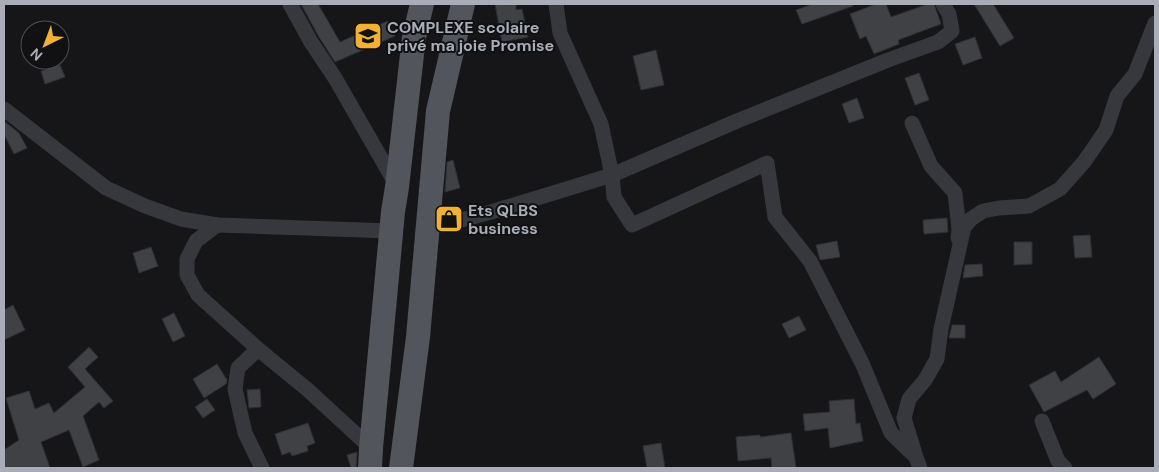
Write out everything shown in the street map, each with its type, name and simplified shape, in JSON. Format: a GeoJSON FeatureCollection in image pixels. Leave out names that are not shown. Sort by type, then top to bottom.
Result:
{"type":"FeatureCollection","features":[{"type":"Feature","properties":{"kind":"main road"},"geometry":{"type":"LineString","coordinates":[[371,458],[391,231],[398,187],[414,37],[422,4]]}},
{"type":"Feature","properties":{"kind":"main road"},"geometry":{"type":"LineString","coordinates":[[401,468],[418,337],[438,111],[463,4]]}},
{"type":"Feature","properties":{"kind":"street"},"geometry":{"type":"LineString","coordinates":[[290,4],[398,187]]}},
{"type":"Feature","properties":{"kind":"street"},"geometry":{"type":"LineString","coordinates":[[556,4],[560,34],[601,124],[612,176],[614,197],[632,225],[767,163],[774,217],[810,261],[862,363],[891,433],[918,462]]}},
{"type":"Feature","properties":{"kind":"street"},"geometry":{"type":"LineString","coordinates":[[428,226],[491,212],[612,176],[737,121],[888,60],[938,42],[952,31],[949,14],[943,4]]}},
{"type":"Feature","properties":{"kind":"street"},"geometry":{"type":"LineString","coordinates":[[918,462],[904,418],[909,399],[925,380],[937,359],[941,328],[964,227],[983,210],[1029,206],[1060,189],[1084,162],[1106,130],[1116,96],[1134,74],[1155,23]]}},
{"type":"Feature","properties":{"kind":"street"},"geometry":{"type":"LineString","coordinates":[[4,109],[106,188],[181,220],[218,225],[391,231]]}},
{"type":"Feature","properties":{"kind":"street"},"geometry":{"type":"LineString","coordinates":[[912,123],[931,166],[955,193],[959,229],[954,275]]}},
{"type":"Feature","properties":{"kind":"street"},"geometry":{"type":"LineString","coordinates":[[218,225],[196,241],[187,259],[187,275],[198,295],[258,349],[308,390],[371,458]]}},
{"type":"Feature","properties":{"kind":"street"},"geometry":{"type":"LineString","coordinates":[[258,349],[238,368],[235,389],[245,433],[262,468]]}},
{"type":"Feature","properties":{"kind":"street"},"geometry":{"type":"LineString","coordinates":[[1042,421],[1058,461],[1065,468]]}},
{"type":"Feature","properties":{"kind":"building"},"geometry":{"type":"Polygon","coordinates":[[[301,4],[318,4],[340,42],[388,21],[395,36],[335,62],[301,4]]]}},
{"type":"Feature","properties":{"kind":"building"},"geometry":{"type":"Polygon","coordinates":[[[495,4],[516,4],[516,10],[522,9],[528,37],[502,42],[495,4]]]}},
{"type":"Feature","properties":{"kind":"building"},"geometry":{"type":"Polygon","coordinates":[[[813,4],[853,4],[853,6],[802,24],[796,10],[813,4]]]}},
{"type":"Feature","properties":{"kind":"building"},"geometry":{"type":"Polygon","coordinates":[[[876,4],[886,4],[891,17],[928,4],[934,4],[941,24],[898,40],[899,44],[874,54],[866,36],[860,39],[850,14],[876,4]]]}},
{"type":"Feature","properties":{"kind":"building"},"geometry":{"type":"Polygon","coordinates":[[[974,4],[993,4],[1014,38],[1000,46],[974,4]]]}},
{"type":"Feature","properties":{"kind":"building"},"geometry":{"type":"Polygon","coordinates":[[[975,37],[982,58],[963,65],[955,44],[975,37]]]}},
{"type":"Feature","properties":{"kind":"building"},"geometry":{"type":"Polygon","coordinates":[[[656,50],[664,85],[641,90],[633,56],[656,50]]]}},
{"type":"Feature","properties":{"kind":"building"},"geometry":{"type":"Polygon","coordinates":[[[62,70],[65,77],[45,84],[41,71],[62,70]]]}},
{"type":"Feature","properties":{"kind":"building"},"geometry":{"type":"Polygon","coordinates":[[[919,73],[929,100],[915,105],[905,78],[919,73]]]}},
{"type":"Feature","properties":{"kind":"building"},"geometry":{"type":"Polygon","coordinates":[[[857,98],[864,118],[849,123],[842,104],[857,98]]]}},
{"type":"Feature","properties":{"kind":"building"},"geometry":{"type":"Polygon","coordinates":[[[4,121],[19,133],[27,148],[14,154],[4,134],[4,121]]]}},
{"type":"Feature","properties":{"kind":"building"},"geometry":{"type":"Polygon","coordinates":[[[453,160],[460,188],[445,192],[447,162],[453,160]]]}},
{"type":"Feature","properties":{"kind":"building"},"geometry":{"type":"Polygon","coordinates":[[[947,218],[948,232],[924,234],[923,220],[947,218]]]}},
{"type":"Feature","properties":{"kind":"building"},"geometry":{"type":"Polygon","coordinates":[[[1090,235],[1092,257],[1075,258],[1073,236],[1090,235]]]}},
{"type":"Feature","properties":{"kind":"building"},"geometry":{"type":"Polygon","coordinates":[[[837,241],[840,257],[820,260],[816,245],[837,241]]]}},
{"type":"Feature","properties":{"kind":"building"},"geometry":{"type":"Polygon","coordinates":[[[1014,242],[1032,242],[1032,264],[1014,265],[1014,242]]]}},
{"type":"Feature","properties":{"kind":"building"},"geometry":{"type":"Polygon","coordinates":[[[151,247],[158,266],[139,273],[133,253],[151,247]]]}},
{"type":"Feature","properties":{"kind":"building"},"geometry":{"type":"Polygon","coordinates":[[[982,264],[983,276],[963,278],[965,265],[982,264]]]}},
{"type":"Feature","properties":{"kind":"building"},"geometry":{"type":"Polygon","coordinates":[[[13,305],[25,330],[4,340],[4,310],[13,305]]]}},
{"type":"Feature","properties":{"kind":"building"},"geometry":{"type":"Polygon","coordinates":[[[174,313],[185,336],[173,342],[162,319],[174,313]]]}},
{"type":"Feature","properties":{"kind":"building"},"geometry":{"type":"Polygon","coordinates":[[[799,316],[806,330],[789,338],[782,324],[799,316]]]}},
{"type":"Feature","properties":{"kind":"building"},"geometry":{"type":"Polygon","coordinates":[[[952,325],[965,325],[965,338],[949,338],[952,325]]]}},
{"type":"Feature","properties":{"kind":"building"},"geometry":{"type":"Polygon","coordinates":[[[89,347],[98,357],[85,369],[113,401],[104,408],[99,402],[83,416],[99,460],[83,467],[69,430],[41,442],[50,468],[4,468],[4,450],[19,440],[6,398],[29,391],[35,409],[49,403],[54,413],[85,387],[68,367],[89,347]]]}},
{"type":"Feature","properties":{"kind":"building"},"geometry":{"type":"Polygon","coordinates":[[[1099,357],[1116,384],[1093,399],[1087,390],[1044,412],[1029,385],[1055,371],[1061,382],[1099,357]]]}},
{"type":"Feature","properties":{"kind":"building"},"geometry":{"type":"Polygon","coordinates":[[[217,364],[227,380],[226,384],[204,398],[193,379],[217,364]]]}},
{"type":"Feature","properties":{"kind":"building"},"geometry":{"type":"Polygon","coordinates":[[[260,389],[261,407],[249,408],[247,390],[260,389]]]}},
{"type":"Feature","properties":{"kind":"building"},"geometry":{"type":"Polygon","coordinates":[[[207,399],[215,410],[203,418],[195,407],[207,399]]]}},
{"type":"Feature","properties":{"kind":"building"},"geometry":{"type":"Polygon","coordinates":[[[854,399],[856,424],[860,423],[863,441],[830,448],[828,428],[805,431],[803,414],[830,412],[829,401],[854,399]]]}},
{"type":"Feature","properties":{"kind":"building"},"geometry":{"type":"Polygon","coordinates":[[[308,423],[315,443],[307,446],[308,451],[292,456],[290,452],[282,455],[275,434],[308,423]]]}},
{"type":"Feature","properties":{"kind":"building"},"geometry":{"type":"Polygon","coordinates":[[[791,433],[796,468],[772,468],[771,458],[738,461],[736,437],[760,435],[760,437],[791,433]]]}},
{"type":"Feature","properties":{"kind":"building"},"geometry":{"type":"Polygon","coordinates":[[[661,443],[665,468],[647,468],[643,446],[661,443]]]}},
{"type":"Feature","properties":{"kind":"building"},"geometry":{"type":"Polygon","coordinates":[[[357,452],[356,468],[351,468],[347,455],[357,452]]]}},
{"type":"Feature","properties":{"kind":"place","name":"COMPLEXE scolaire privé ma joie Promise"},"geometry":{"type":"Point","coordinates":[368,36]}},
{"type":"Feature","properties":{"kind":"place","name":"Ets QLBS business"},"geometry":{"type":"Point","coordinates":[449,219]}}]}
